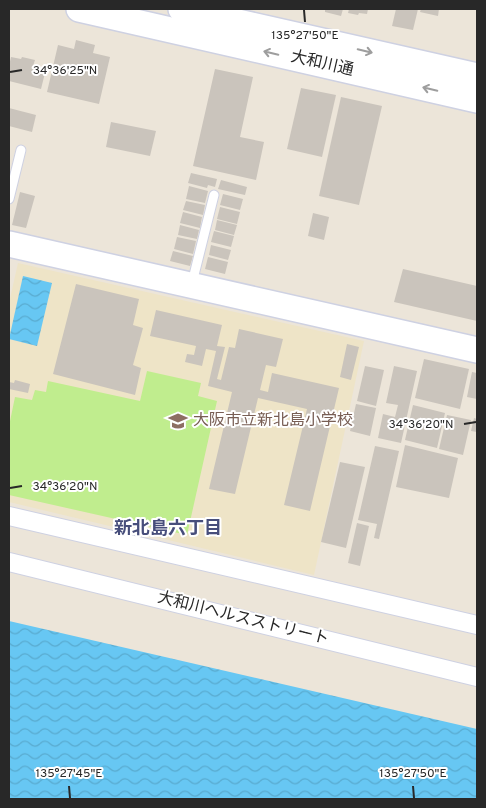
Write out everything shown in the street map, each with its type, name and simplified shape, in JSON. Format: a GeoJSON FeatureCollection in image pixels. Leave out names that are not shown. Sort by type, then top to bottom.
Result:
{"type":"FeatureCollection","features":[{"type":"Feature","properties":{"kind":"street","name":"大和川通"},"geometry":{"type":"LineString","coordinates":[[79,9],[477,100]]}},
{"type":"Feature","properties":{"kind":"street","name":"大和川通"},"geometry":{"type":"LineString","coordinates":[[181,9],[477,76]]}},
{"type":"Feature","properties":{"kind":"street"},"geometry":{"type":"LineString","coordinates":[[9,244],[477,350]]}},
{"type":"Feature","properties":{"kind":"street"},"geometry":{"type":"LineString","coordinates":[[9,516],[477,625]]}},
{"type":"Feature","properties":{"kind":"street","name":"大和川ヘルスストリート"},"geometry":{"type":"LineString","coordinates":[[9,562],[477,676]]}},
{"type":"Feature","properties":{"kind":"lane"},"geometry":{"type":"LineString","coordinates":[[9,199],[21,150]]}},
{"type":"Feature","properties":{"kind":"lane"},"geometry":{"type":"LineString","coordinates":[[191,285],[214,195]]}},
{"type":"Feature","properties":{"kind":"shaded area","name":"大阪市立新北島小学校"},"geometry":{"type":"Polygon","coordinates":[[[18,263],[364,341],[314,575],[9,502],[9,303],[18,263]]]}},
{"type":"Feature","properties":{"kind":"green space"},"geometry":{"type":"Polygon","coordinates":[[[147,371],[201,383],[198,396],[217,401],[187,535],[9,495],[9,426],[15,397],[32,400],[35,390],[46,392],[48,381],[140,401],[147,371]]]}},
{"type":"Feature","properties":{"kind":"water"},"geometry":{"type":"Polygon","coordinates":[[[23,276],[52,283],[37,346],[9,339],[23,276]]]}},
{"type":"Feature","properties":{"kind":"water"},"geometry":{"type":"Polygon","coordinates":[[[9,621],[477,729],[477,799],[9,799],[9,621]]]}},
{"type":"Feature","properties":{"kind":"building"},"geometry":{"type":"Polygon","coordinates":[[[325,9],[343,9],[341,16],[325,12],[325,9]]]}},
{"type":"Feature","properties":{"kind":"building"},"geometry":{"type":"Polygon","coordinates":[[[349,9],[368,9],[367,14],[359,13],[358,15],[348,13],[349,9]]]}},
{"type":"Feature","properties":{"kind":"building"},"geometry":{"type":"Polygon","coordinates":[[[396,9],[418,9],[413,30],[392,26],[396,9]]]}},
{"type":"Feature","properties":{"kind":"building"},"geometry":{"type":"Polygon","coordinates":[[[421,9],[439,9],[438,16],[420,12],[421,9]]]}},
{"type":"Feature","properties":{"kind":"building"},"geometry":{"type":"Polygon","coordinates":[[[76,40],[95,45],[93,53],[110,57],[99,104],[47,92],[58,45],[74,49],[76,40]]]}},
{"type":"Feature","properties":{"kind":"building"},"geometry":{"type":"Polygon","coordinates":[[[11,57],[35,60],[33,66],[46,69],[41,89],[9,81],[11,57]]]}},
{"type":"Feature","properties":{"kind":"building"},"geometry":{"type":"Polygon","coordinates":[[[215,69],[253,77],[240,137],[264,142],[256,180],[193,166],[215,69]]]}},
{"type":"Feature","properties":{"kind":"building"},"geometry":{"type":"Polygon","coordinates":[[[301,88],[336,95],[322,157],[287,149],[301,88]]]}},
{"type":"Feature","properties":{"kind":"building"},"geometry":{"type":"Polygon","coordinates":[[[341,97],[382,106],[359,205],[319,196],[341,97]]]}},
{"type":"Feature","properties":{"kind":"building"},"geometry":{"type":"Polygon","coordinates":[[[9,108],[36,115],[32,132],[9,126],[9,108]]]}},
{"type":"Feature","properties":{"kind":"building"},"geometry":{"type":"Polygon","coordinates":[[[111,122],[156,131],[150,156],[106,147],[111,122]]]}},
{"type":"Feature","properties":{"kind":"building"},"geometry":{"type":"Polygon","coordinates":[[[191,173],[217,179],[215,187],[208,185],[207,188],[188,183],[191,173]]]}},
{"type":"Feature","properties":{"kind":"building"},"geometry":{"type":"Polygon","coordinates":[[[221,180],[247,187],[245,195],[218,189],[221,180]]]}},
{"type":"Feature","properties":{"kind":"building"},"geometry":{"type":"Polygon","coordinates":[[[189,186],[208,191],[205,203],[186,199],[189,186]]]}},
{"type":"Feature","properties":{"kind":"building"},"geometry":{"type":"Polygon","coordinates":[[[20,192],[35,196],[26,228],[12,225],[20,192]]]}},
{"type":"Feature","properties":{"kind":"building"},"geometry":{"type":"Polygon","coordinates":[[[223,194],[243,199],[240,210],[220,205],[223,194]]]}},
{"type":"Feature","properties":{"kind":"building"},"geometry":{"type":"Polygon","coordinates":[[[186,201],[205,205],[203,215],[183,210],[186,201]]]}},
{"type":"Feature","properties":{"kind":"building"},"geometry":{"type":"Polygon","coordinates":[[[220,207],[240,212],[237,224],[217,219],[220,207]]]}},
{"type":"Feature","properties":{"kind":"building"},"geometry":{"type":"Polygon","coordinates":[[[183,212],[202,217],[200,228],[180,223],[183,212]]]}},
{"type":"Feature","properties":{"kind":"building"},"geometry":{"type":"Polygon","coordinates":[[[313,213],[329,217],[324,240],[308,236],[313,213]]]}},
{"type":"Feature","properties":{"kind":"building"},"geometry":{"type":"Polygon","coordinates":[[[217,220],[237,225],[234,235],[215,230],[217,220]]]}},
{"type":"Feature","properties":{"kind":"building"},"geometry":{"type":"Polygon","coordinates":[[[180,225],[199,230],[197,239],[178,235],[180,225]]]}},
{"type":"Feature","properties":{"kind":"building"},"geometry":{"type":"Polygon","coordinates":[[[214,231],[234,236],[231,247],[211,242],[214,231]]]}},
{"type":"Feature","properties":{"kind":"building"},"geometry":{"type":"Polygon","coordinates":[[[177,237],[196,241],[193,254],[174,249],[177,237]]]}},
{"type":"Feature","properties":{"kind":"building"},"geometry":{"type":"Polygon","coordinates":[[[211,245],[231,250],[228,260],[209,255],[211,245]]]}},
{"type":"Feature","properties":{"kind":"building"},"geometry":{"type":"Polygon","coordinates":[[[173,251],[193,256],[190,266],[170,261],[173,251]]]}},
{"type":"Feature","properties":{"kind":"building"},"geometry":{"type":"Polygon","coordinates":[[[208,257],[228,262],[225,274],[205,269],[208,257]]]}},
{"type":"Feature","properties":{"kind":"building"},"geometry":{"type":"Polygon","coordinates":[[[403,269],[477,286],[477,321],[394,302],[403,269]]]}},
{"type":"Feature","properties":{"kind":"building"},"geometry":{"type":"Polygon","coordinates":[[[76,284],[139,299],[133,325],[143,328],[133,365],[141,368],[135,395],[53,374],[76,284]]]}},
{"type":"Feature","properties":{"kind":"building"},"geometry":{"type":"Polygon","coordinates":[[[156,310],[222,325],[217,346],[225,347],[217,379],[221,380],[229,347],[235,348],[239,329],[283,339],[276,367],[266,365],[260,390],[268,392],[272,373],[339,388],[310,511],[284,505],[307,409],[258,398],[235,494],[209,489],[232,392],[208,386],[216,351],[206,349],[202,366],[185,362],[187,354],[194,355],[196,346],[150,336],[156,310]]]}},
{"type":"Feature","properties":{"kind":"building"},"geometry":{"type":"Polygon","coordinates":[[[347,344],[359,347],[351,380],[340,377],[347,344]]]}},
{"type":"Feature","properties":{"kind":"building"},"geometry":{"type":"Polygon","coordinates":[[[424,359],[469,369],[460,409],[415,398],[424,359]]]}},
{"type":"Feature","properties":{"kind":"building"},"geometry":{"type":"Polygon","coordinates":[[[365,366],[384,370],[376,406],[357,401],[365,366]]]}},
{"type":"Feature","properties":{"kind":"building"},"geometry":{"type":"Polygon","coordinates":[[[394,366],[417,371],[401,443],[378,438],[383,414],[395,417],[398,405],[386,403],[394,366]]]}},
{"type":"Feature","properties":{"kind":"building"},"geometry":{"type":"Polygon","coordinates":[[[472,372],[477,373],[477,399],[467,397],[472,372]]]}},
{"type":"Feature","properties":{"kind":"building"},"geometry":{"type":"Polygon","coordinates":[[[15,380],[30,384],[28,393],[9,389],[9,382],[14,383],[15,380]]]}},
{"type":"Feature","properties":{"kind":"building"},"geometry":{"type":"Polygon","coordinates":[[[356,404],[376,408],[370,436],[350,431],[356,404]]]}},
{"type":"Feature","properties":{"kind":"building"},"geometry":{"type":"Polygon","coordinates":[[[413,405],[445,413],[437,448],[405,440],[413,405]]]}},
{"type":"Feature","properties":{"kind":"building"},"geometry":{"type":"Polygon","coordinates":[[[447,415],[471,420],[463,455],[439,449],[447,415]]]}},
{"type":"Feature","properties":{"kind":"building"},"geometry":{"type":"Polygon","coordinates":[[[474,418],[477,419],[477,432],[471,431],[474,418]]]}},
{"type":"Feature","properties":{"kind":"building"},"geometry":{"type":"Polygon","coordinates":[[[405,445],[458,458],[449,498],[396,487],[405,445]]]}},
{"type":"Feature","properties":{"kind":"building"},"geometry":{"type":"Polygon","coordinates":[[[375,446],[399,451],[379,539],[374,538],[377,524],[358,520],[375,446]]]}},
{"type":"Feature","properties":{"kind":"building"},"geometry":{"type":"Polygon","coordinates":[[[340,462],[365,467],[346,548],[321,542],[340,462]]]}},
{"type":"Feature","properties":{"kind":"building"},"geometry":{"type":"Polygon","coordinates":[[[357,523],[369,526],[360,566],[348,563],[357,523]]]}},
{"type":"Feature","properties":{"kind":"place","name":"大阪市立新北島小学校"},"geometry":{"type":"Point","coordinates":[178,421]}},
{"type":"Feature","properties":{"kind":"district","name":"新北島六丁目"},"geometry":{"type":"Point","coordinates":[168,529]}}]}
